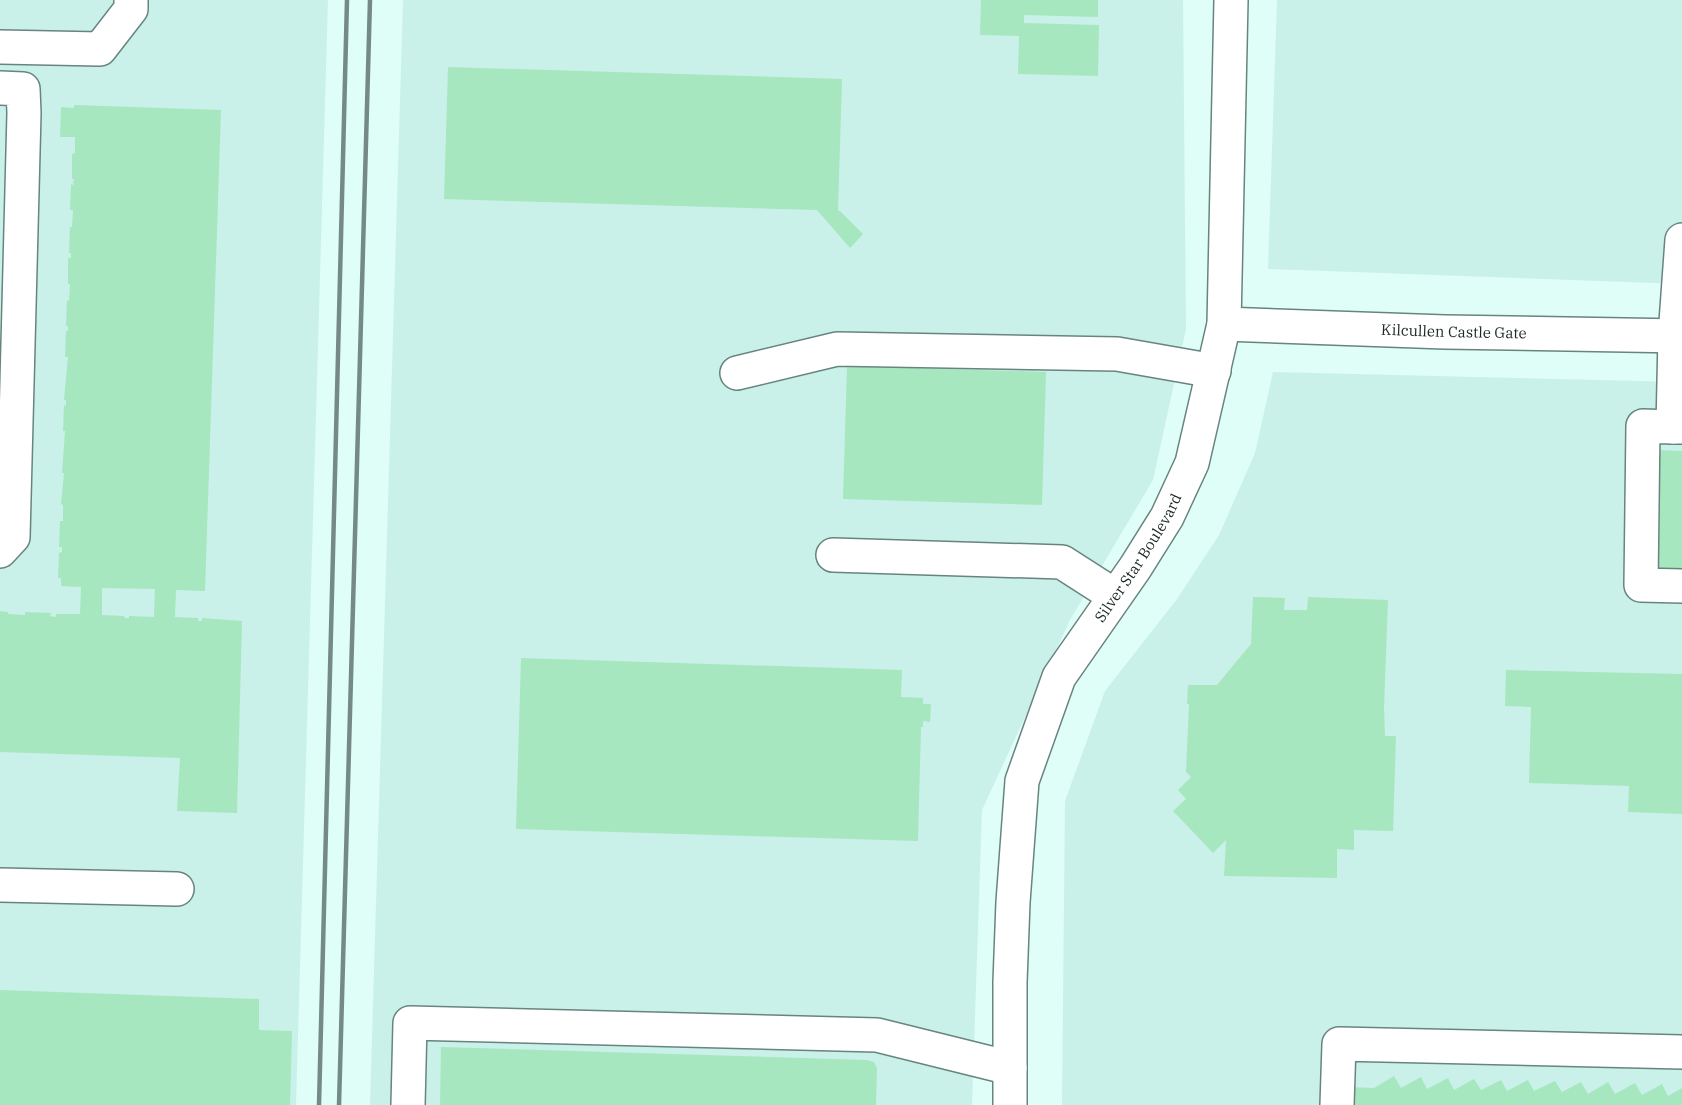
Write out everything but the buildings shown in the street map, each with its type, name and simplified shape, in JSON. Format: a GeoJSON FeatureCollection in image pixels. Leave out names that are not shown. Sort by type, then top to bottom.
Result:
{"type":"FeatureCollection","features":[{"type":"Feature","properties":{"kind":"street"},"geometry":{"type":"LineString","coordinates":[[0,47],[100,49],[131,9],[131,0]]}},
{"type":"Feature","properties":{"kind":"street","name":"Silver Star Boulevard"},"geometry":{"type":"LineString","coordinates":[[1010,1105],[1010,982],[1022,781],[1059,677],[1167,517],[1192,463],[1224,324],[1231,0]]}},
{"type":"Feature","properties":{"kind":"street"},"geometry":{"type":"LineString","coordinates":[[0,88],[23,89],[24,113],[9,316],[13,537],[0,551]]}},
{"type":"Feature","properties":{"kind":"street"},"geometry":{"type":"LineString","coordinates":[[1682,240],[1678,336],[1678,427],[1643,426],[1641,585],[1682,586]]}},
{"type":"Feature","properties":{"kind":"street","name":"Kilcullen Castle Gate"},"geometry":{"type":"LineString","coordinates":[[1224,324],[1445,332],[1678,336]]}},
{"type":"Feature","properties":{"kind":"street"},"geometry":{"type":"LineString","coordinates":[[738,373],[837,349],[1117,354],[1214,371]]}},
{"type":"Feature","properties":{"kind":"street"},"geometry":{"type":"LineString","coordinates":[[833,555],[1062,562],[1115,596]]}},
{"type":"Feature","properties":{"kind":"street"},"geometry":{"type":"LineString","coordinates":[[0,885],[177,889]]}},
{"type":"Feature","properties":{"kind":"street"},"geometry":{"type":"LineString","coordinates":[[408,1105],[410,1023],[877,1035],[1010,1068]]}},
{"type":"Feature","properties":{"kind":"street"},"geometry":{"type":"LineString","coordinates":[[1337,1105],[1339,1044],[1682,1052]]}},
{"type":"Feature","properties":{"kind":"shaded area"},"geometry":{"type":"Polygon","coordinates":[[[0,0],[328,0],[296,1105],[0,1105],[0,0]]]}},
{"type":"Feature","properties":{"kind":"shaded area"},"geometry":{"type":"Polygon","coordinates":[[[403,0],[1183,0],[1186,329],[1153,480],[1070,620],[982,810],[972,1105],[370,1105],[403,0]]]}},
{"type":"Feature","properties":{"kind":"shaded area"},"geometry":{"type":"Polygon","coordinates":[[[1277,0],[1682,0],[1682,284],[1268,269],[1277,0]]]}},
{"type":"Feature","properties":{"kind":"shaded area"},"geometry":{"type":"Polygon","coordinates":[[[1273,372],[1682,382],[1682,1105],[1062,1105],[1065,801],[1105,691],[1177,599],[1219,535],[1255,453],[1273,372]]]}},
{"type":"Feature","properties":{"kind":"railway"},"geometry":{"type":"LineString","coordinates":[[319,1105],[347,0]]}},
{"type":"Feature","properties":{"kind":"railway"},"geometry":{"type":"LineString","coordinates":[[339,1105],[370,0]]}}]}
